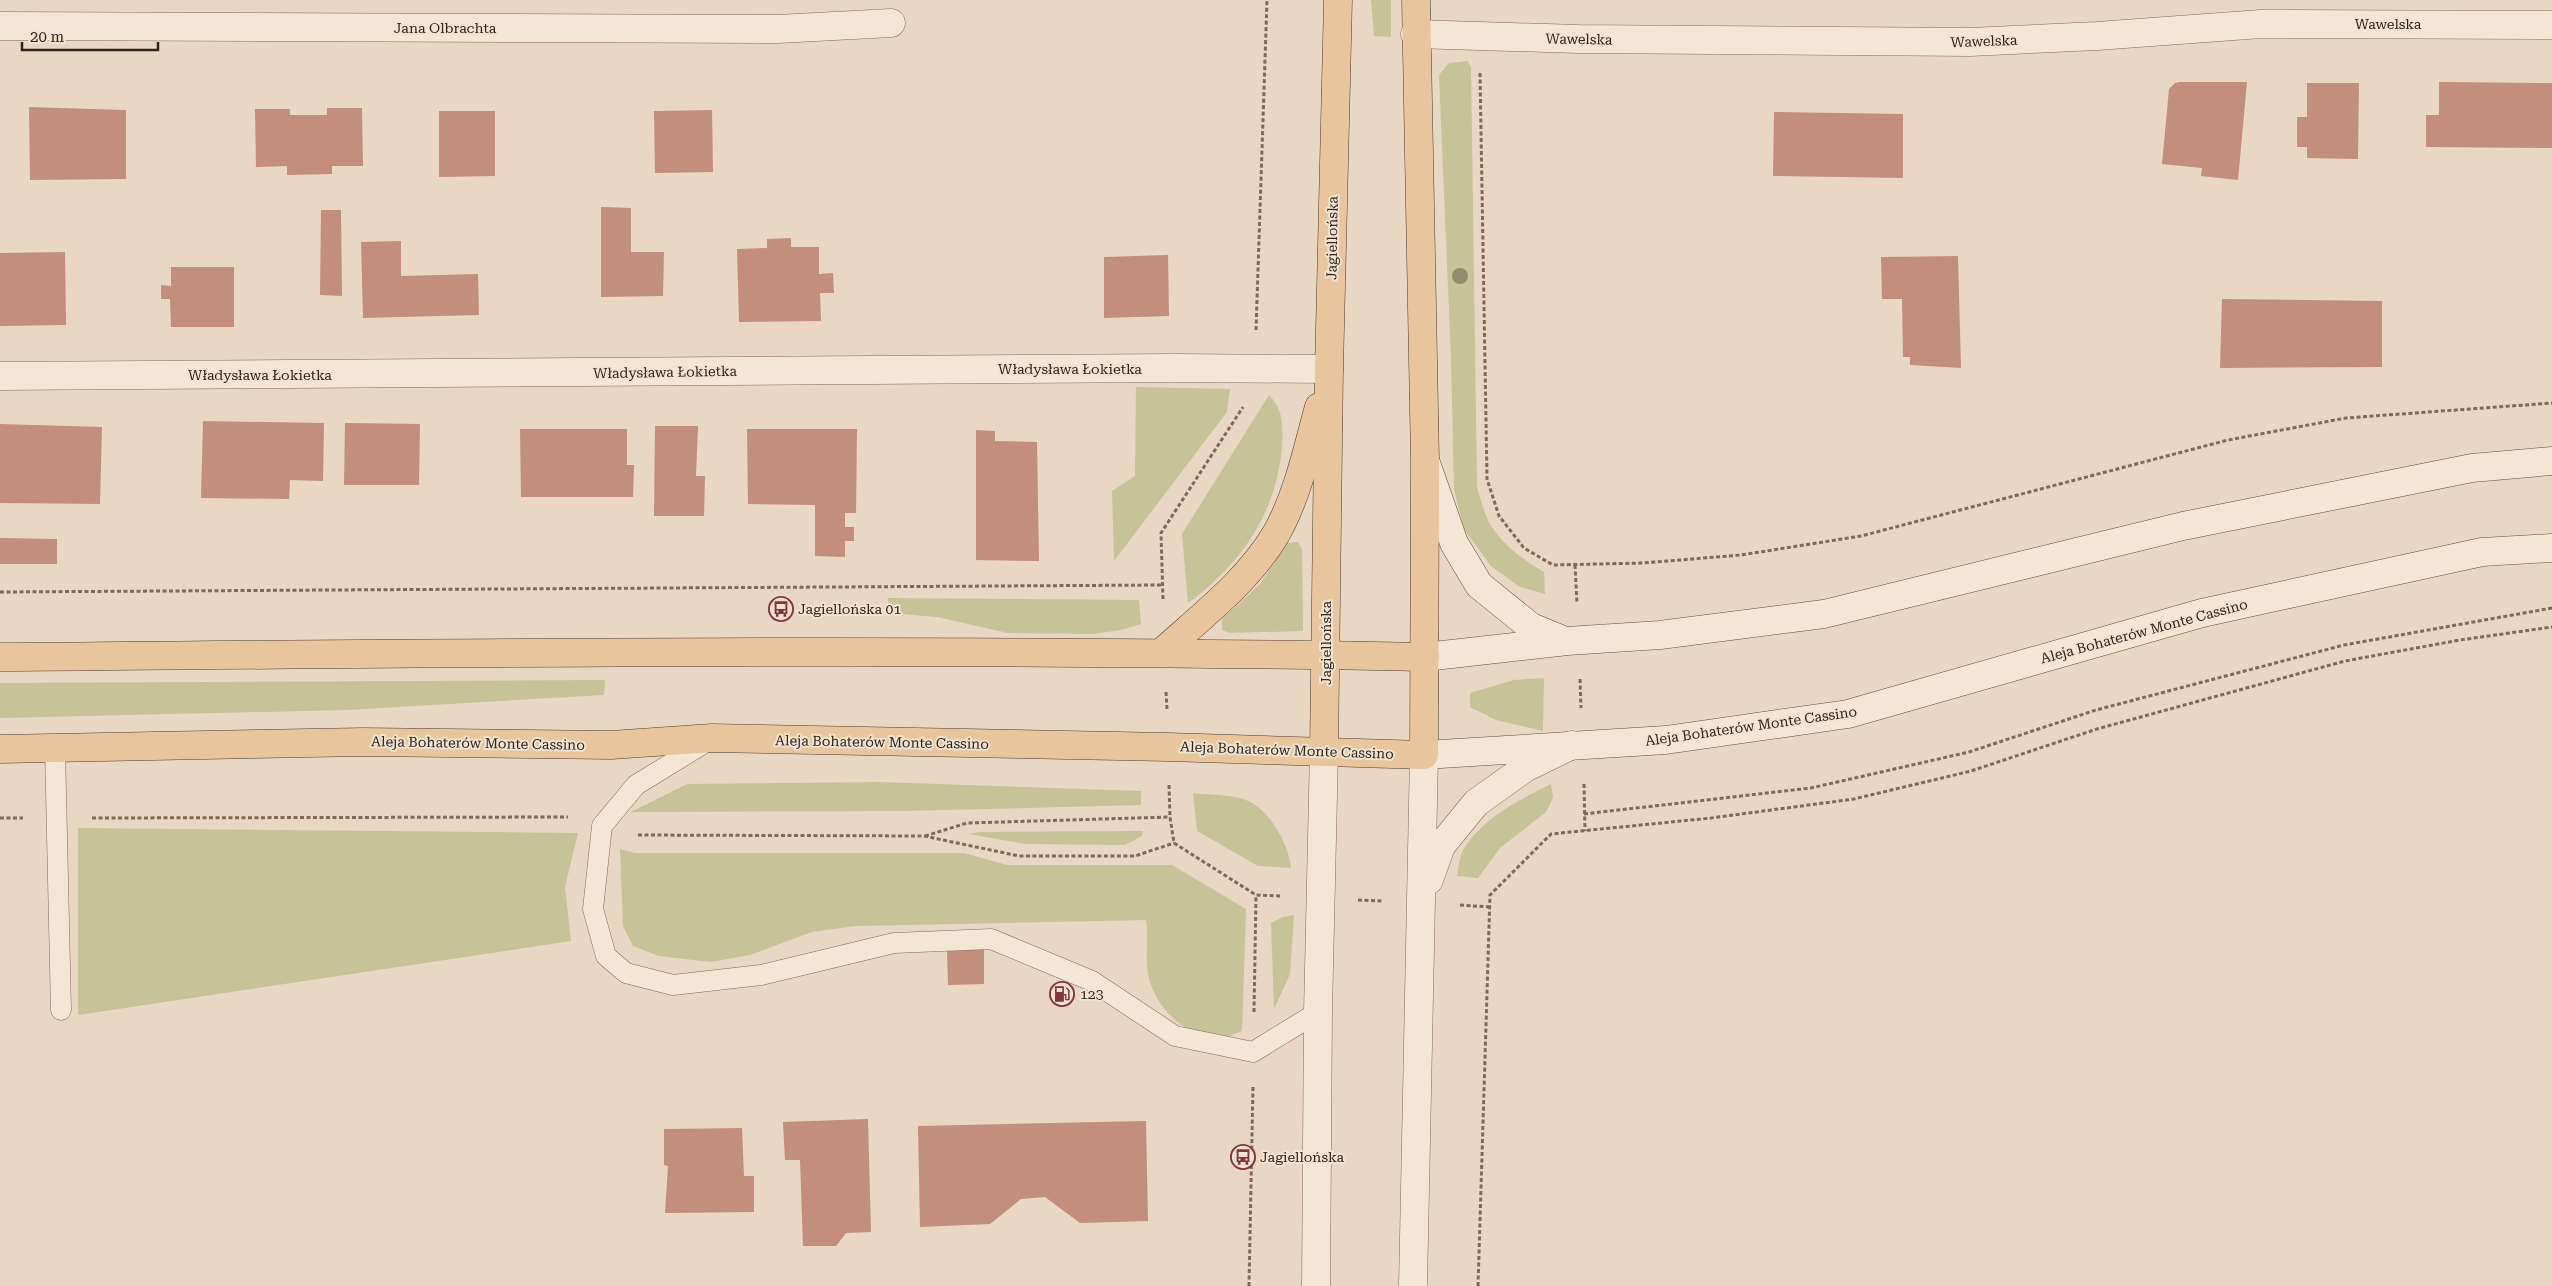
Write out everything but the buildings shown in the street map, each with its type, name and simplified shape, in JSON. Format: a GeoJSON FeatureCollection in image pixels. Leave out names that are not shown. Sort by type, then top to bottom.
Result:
{"type":"FeatureCollection","features":[{"type":"Feature","properties":{"kind":"main road","name":"Jagiellońska"},"geometry":{"type":"LineString","coordinates":[[1324,751],[1327,656],[1329,369],[1338,0]]}},
{"type":"Feature","properties":{"kind":"main road"},"geometry":{"type":"LineString","coordinates":[[1416,0],[1415,34],[1425,461],[1424,755]]}},
{"type":"Feature","properties":{"kind":"main road"},"geometry":{"type":"LineString","coordinates":[[1162,652],[1221,600],[1244,575],[1276,534],[1299,480],[1329,369]]}},
{"type":"Feature","properties":{"kind":"main road"},"geometry":{"type":"LineString","coordinates":[[0,657],[780,651],[1162,652],[1425,658]]}},
{"type":"Feature","properties":{"kind":"main road","name":"Aleja Bohaterów Monte Cassino"},"geometry":{"type":"LineString","coordinates":[[0,749],[363,742],[611,744],[712,738],[1324,751],[1424,755]]}},
{"type":"Feature","properties":{"kind":"street","name":"Jana Olbrachta"},"geometry":{"type":"LineString","coordinates":[[0,26],[778,29],[891,23]]}},
{"type":"Feature","properties":{"kind":"street","name":"Wawelska"},"geometry":{"type":"LineString","coordinates":[[1415,34],[1578,39],[1970,42],[2261,24],[2552,25]]}},
{"type":"Feature","properties":{"kind":"street","name":"Władysława Łokietka"},"geometry":{"type":"LineString","coordinates":[[0,376],[1174,368],[1329,369]]}},
{"type":"Feature","properties":{"kind":"street"},"geometry":{"type":"LineString","coordinates":[[1425,461],[1454,543],[1479,585],[1531,627],[1567,641]]}},
{"type":"Feature","properties":{"kind":"street"},"geometry":{"type":"LineString","coordinates":[[1425,658],[1567,641],[1660,635],[1824,614],[2183,526],[2472,468],[2552,461]]}},
{"type":"Feature","properties":{"kind":"street","name":"Aleja Bohaterów Monte Cassino"},"geometry":{"type":"LineString","coordinates":[[1424,755],[1666,740],[1848,714],[2202,613],[2482,552],[2552,548]]}},
{"type":"Feature","properties":{"kind":"street"},"geometry":{"type":"LineString","coordinates":[[1421,902],[1442,846],[1476,803],[1525,768],[1572,745]]}},
{"type":"Feature","properties":{"kind":"street","name":"Jagiellońska"},"geometry":{"type":"LineString","coordinates":[[1316,1286],[1318,1012],[1324,751]]}},
{"type":"Feature","properties":{"kind":"street"},"geometry":{"type":"LineString","coordinates":[[1413,1286],[1424,755]]}},
{"type":"Feature","properties":{"kind":"lane"},"geometry":{"type":"LineString","coordinates":[[712,738],[636,785],[602,826],[593,909],[606,956],[626,973],[673,985],[762,974],[894,943],[990,939],[1092,981],[1175,1036],[1253,1052],[1318,1012]]}},
{"type":"Feature","properties":{"kind":"lane"},"geometry":{"type":"LineString","coordinates":[[55,748],[61,1010]]}},
{"type":"Feature","properties":{"kind":"path"},"geometry":{"type":"LineString","coordinates":[[1256,334],[1267,0]]}},
{"type":"Feature","properties":{"kind":"path"},"geometry":{"type":"LineString","coordinates":[[1479,36],[1487,479],[1499,516],[1524,548],[1553,565],[1643,563],[1741,555],[1861,536],[2228,440],[2346,418],[2552,403]]}},
{"type":"Feature","properties":{"kind":"path"},"geometry":{"type":"LineString","coordinates":[[0,592],[1163,585],[1161,533],[1245,405]]}},
{"type":"Feature","properties":{"kind":"path"},"geometry":{"type":"LineString","coordinates":[[1576,565],[1577,606]]}},
{"type":"Feature","properties":{"kind":"path"},"geometry":{"type":"LineString","coordinates":[[1584,814],[1827,785],[1969,752],[2096,710],[2344,645],[2552,608]]}},
{"type":"Feature","properties":{"kind":"path"},"geometry":{"type":"LineString","coordinates":[[1478,1286],[1490,895],[1551,834],[1711,818],[1854,799],[1971,771],[2098,728],[2345,661],[2460,640],[2552,628]]}},
{"type":"Feature","properties":{"kind":"path"},"geometry":{"type":"LineString","coordinates":[[1580,674],[1582,710]]}},
{"type":"Feature","properties":{"kind":"path"},"geometry":{"type":"LineString","coordinates":[[1584,779],[1584,831]]}},
{"type":"Feature","properties":{"kind":"path"},"geometry":{"type":"LineString","coordinates":[[1169,788],[1170,817],[1174,844]]}},
{"type":"Feature","properties":{"kind":"path"},"geometry":{"type":"LineString","coordinates":[[91,818],[570,817]]}},
{"type":"Feature","properties":{"kind":"path"},"geometry":{"type":"LineString","coordinates":[[924,836],[967,823],[1170,817]]}},
{"type":"Feature","properties":{"kind":"path"},"geometry":{"type":"LineString","coordinates":[[0,818],[27,818]]}},
{"type":"Feature","properties":{"kind":"path"},"geometry":{"type":"LineString","coordinates":[[637,836],[924,836],[1020,856],[1135,856],[1174,844],[1256,895],[1285,896]]}},
{"type":"Feature","properties":{"kind":"path"},"geometry":{"type":"LineString","coordinates":[[1254,1017],[1256,895]]}},
{"type":"Feature","properties":{"kind":"path"},"geometry":{"type":"LineString","coordinates":[[1455,905],[1489,907]]}},
{"type":"Feature","properties":{"kind":"path"},"geometry":{"type":"LineString","coordinates":[[1248,1286],[1252,1088]]}},
{"type":"Feature","properties":{"kind":"shaded area"},"geometry":{"type":"Polygon","coordinates":[[[1371,0],[1391,0],[1391,37],[1374,36],[1371,0]]]}},
{"type":"Feature","properties":{"kind":"shaded area"},"geometry":{"type":"Polygon","coordinates":[[[1468,61],[1471,68],[1477,487],[1487,518],[1497,534],[1519,556],[1544,572],[1545,594],[1520,587],[1491,566],[1464,529],[1454,489],[1451,357],[1439,75],[1449,63],[1468,61]]]}},
{"type":"Feature","properties":{"kind":"shaded area"},"geometry":{"type":"Polygon","coordinates":[[[1136,387],[1230,389],[1227,412],[1114,561],[1112,491],[1135,476],[1136,387]]]}},
{"type":"Feature","properties":{"kind":"shaded area"},"geometry":{"type":"Polygon","coordinates":[[[1269,395],[1278,407],[1282,420],[1282,448],[1272,495],[1252,536],[1239,555],[1207,588],[1188,603],[1182,534],[1269,395]]]}},
{"type":"Feature","properties":{"kind":"shaded area"},"geometry":{"type":"Polygon","coordinates":[[[1298,542],[1302,550],[1303,631],[1229,633],[1222,630],[1222,619],[1260,584],[1287,543],[1298,542]]]}},
{"type":"Feature","properties":{"kind":"shaded area"},"geometry":{"type":"Polygon","coordinates":[[[888,598],[1139,600],[1141,624],[1121,630],[1093,634],[1008,633],[937,617],[889,613],[888,598]]]}},
{"type":"Feature","properties":{"kind":"shaded area"},"geometry":{"type":"Polygon","coordinates":[[[1544,678],[1543,731],[1496,720],[1470,707],[1470,693],[1514,680],[1544,678]]]}},
{"type":"Feature","properties":{"kind":"shaded area"},"geometry":{"type":"Polygon","coordinates":[[[605,680],[604,695],[347,710],[0,718],[0,683],[605,680]]]}},
{"type":"Feature","properties":{"kind":"shaded area"},"geometry":{"type":"Polygon","coordinates":[[[879,782],[1141,791],[1141,805],[905,811],[631,812],[687,784],[879,782]]]}},
{"type":"Feature","properties":{"kind":"shaded area"},"geometry":{"type":"Polygon","coordinates":[[[1551,784],[1553,798],[1546,812],[1500,848],[1478,878],[1457,876],[1463,850],[1483,826],[1515,803],[1551,784]]]}},
{"type":"Feature","properties":{"kind":"shaded area"},"geometry":{"type":"Polygon","coordinates":[[[1193,793],[1237,797],[1261,809],[1282,837],[1291,868],[1258,866],[1197,831],[1193,793]]]}},
{"type":"Feature","properties":{"kind":"shaded area"},"geometry":{"type":"Polygon","coordinates":[[[78,828],[578,833],[565,887],[571,941],[78,1015],[78,828]]]}},
{"type":"Feature","properties":{"kind":"shaded area"},"geometry":{"type":"Polygon","coordinates":[[[1143,831],[1142,836],[1125,845],[1025,844],[969,834],[979,832],[1143,831]]]}},
{"type":"Feature","properties":{"kind":"shaded area"},"geometry":{"type":"Polygon","coordinates":[[[620,849],[635,853],[964,853],[1007,865],[1172,865],[1246,909],[1242,1031],[1223,1038],[1207,1037],[1195,1033],[1184,1026],[1164,1009],[1151,986],[1148,974],[1146,920],[855,926],[812,932],[750,955],[710,962],[659,956],[633,946],[623,926],[620,849]]]}},
{"type":"Feature","properties":{"kind":"shaded area"},"geometry":{"type":"Polygon","coordinates":[[[1294,915],[1290,974],[1274,1009],[1271,923],[1283,917],[1294,915]]]}},
{"type":"Feature","properties":{"kind":"place","name":"Jagiellońska 01"},"geometry":{"type":"Point","coordinates":[781,609]}},
{"type":"Feature","properties":{"kind":"place","name":"123"},"geometry":{"type":"Point","coordinates":[1062,994]}},
{"type":"Feature","properties":{"kind":"place","name":"Jagiellońska"},"geometry":{"type":"Point","coordinates":[1243,1157]}}]}
